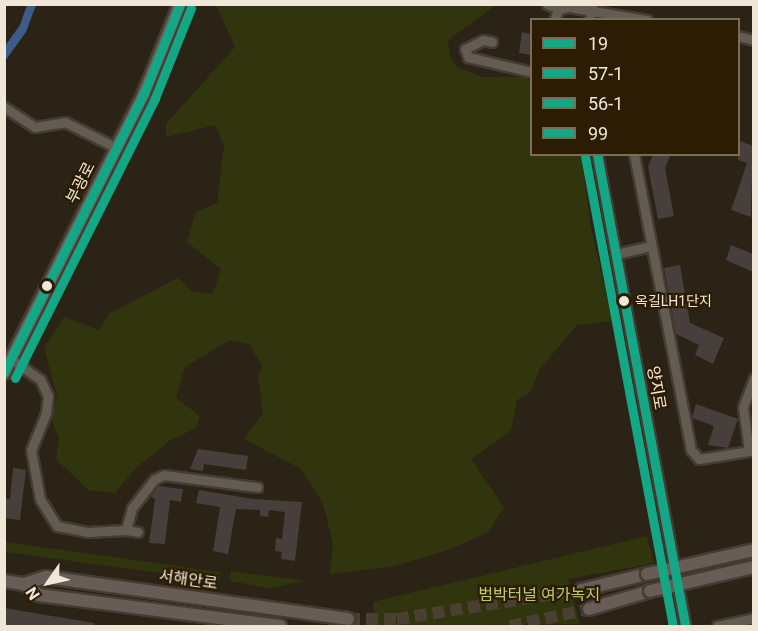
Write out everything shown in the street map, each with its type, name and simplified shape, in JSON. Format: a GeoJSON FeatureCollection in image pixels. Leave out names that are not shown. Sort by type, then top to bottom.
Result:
{"type":"FeatureCollection","features":[{"type":"Feature","properties":{"kind":"main road","name":"부광로"},"geometry":{"type":"LineString","coordinates":[[4,373],[117,148],[180,4]]}},
{"type":"Feature","properties":{"kind":"main road"},"geometry":{"type":"LineString","coordinates":[[581,590],[753,550]]}},
{"type":"Feature","properties":{"kind":"main road"},"geometry":{"type":"LineString","coordinates":[[589,609],[650,591],[753,567]]}},
{"type":"Feature","properties":{"kind":"main road","name":"서해안로"},"geometry":{"type":"LineString","coordinates":[[4,581],[24,584],[46,577],[348,618]]}},
{"type":"Feature","properties":{"kind":"main road","name":"서해안로"},"geometry":{"type":"LineString","coordinates":[[24,584],[39,595],[280,627]]}},
{"type":"Feature","properties":{"kind":"street"},"geometry":{"type":"LineString","coordinates":[[547,4],[559,9],[633,18]]}},
{"type":"Feature","properties":{"kind":"street"},"geometry":{"type":"LineString","coordinates":[[555,18],[559,9]]}},
{"type":"Feature","properties":{"kind":"street"},"geometry":{"type":"LineString","coordinates":[[492,42],[483,40],[465,49],[468,57],[530,72]]}},
{"type":"Feature","properties":{"kind":"street"},"geometry":{"type":"LineString","coordinates":[[4,106],[35,127],[64,122],[117,148]]}},
{"type":"Feature","properties":{"kind":"street","name":"양지로"},"geometry":{"type":"LineString","coordinates":[[597,156],[685,627]]}},
{"type":"Feature","properties":{"kind":"street"},"geometry":{"type":"LineString","coordinates":[[634,156],[691,450],[699,459],[749,451],[743,407],[753,378]]}},
{"type":"Feature","properties":{"kind":"street"},"geometry":{"type":"LineString","coordinates":[[616,254],[650,246]]}},
{"type":"Feature","properties":{"kind":"street"},"geometry":{"type":"LineString","coordinates":[[11,359],[40,379],[48,396],[46,413],[31,450],[40,499],[51,520],[67,530],[138,532]]}},
{"type":"Feature","properties":{"kind":"street"},"geometry":{"type":"LineString","coordinates":[[126,530],[132,508],[158,476],[257,487]]}},
{"type":"Feature","properties":{"kind":"street"},"geometry":{"type":"LineString","coordinates":[[717,627],[753,618]]}},
{"type":"Feature","properties":{"kind":"green space"},"geometry":{"type":"Polygon","coordinates":[[[216,5],[496,5],[448,40],[450,57],[458,68],[483,77],[526,77],[530,82],[530,156],[581,156],[591,227],[612,321],[577,325],[539,370],[531,392],[517,400],[511,431],[471,459],[504,507],[488,532],[451,549],[391,567],[330,574],[333,545],[323,503],[301,469],[244,439],[263,413],[258,376],[262,366],[249,344],[230,340],[185,367],[176,398],[200,416],[196,428],[169,441],[134,470],[115,493],[88,490],[56,459],[59,437],[51,419],[57,396],[44,348],[64,317],[99,330],[110,313],[178,278],[193,292],[213,294],[221,269],[187,242],[196,212],[217,203],[224,145],[215,125],[166,137],[166,124],[235,47],[216,5]]]}},
{"type":"Feature","properties":{"kind":"green space","name":"범박터널 여가녹지"},"geometry":{"type":"Polygon","coordinates":[[[647,536],[654,563],[568,579],[580,624],[376,626],[373,602],[647,536]]]}},
{"type":"Feature","properties":{"kind":"green space"},"geometry":{"type":"Polygon","coordinates":[[[5,542],[220,572],[219,581],[5,552],[5,542]]]}},
{"type":"Feature","properties":{"kind":"green space"},"geometry":{"type":"Polygon","coordinates":[[[231,571],[305,581],[269,588],[230,581],[231,571]]]}},
{"type":"Feature","properties":{"kind":"water"},"geometry":{"type":"Polygon","coordinates":[[[27,5],[36,5],[26,32],[5,61],[5,46],[20,25],[27,5]]]}},
{"type":"Feature","properties":{"kind":"building"},"geometry":{"type":"Polygon","coordinates":[[[522,32],[530,34],[530,55],[519,53],[522,32]]]}},
{"type":"Feature","properties":{"kind":"building"},"geometry":{"type":"Polygon","coordinates":[[[740,141],[753,146],[751,217],[731,210],[747,163],[738,160],[740,141]]]}},
{"type":"Feature","properties":{"kind":"building"},"geometry":{"type":"Polygon","coordinates":[[[652,156],[670,156],[665,168],[674,216],[658,219],[648,167],[652,156]]]}},
{"type":"Feature","properties":{"kind":"building"},"geometry":{"type":"Polygon","coordinates":[[[731,245],[753,254],[753,272],[726,260],[731,245]]]}},
{"type":"Feature","properties":{"kind":"building"},"geometry":{"type":"Polygon","coordinates":[[[680,265],[690,323],[724,338],[713,364],[695,355],[699,345],[676,334],[664,268],[680,265]]]}},
{"type":"Feature","properties":{"kind":"building"},"geometry":{"type":"Polygon","coordinates":[[[696,404],[738,419],[728,448],[708,445],[714,426],[692,418],[696,404]]]}},
{"type":"Feature","properties":{"kind":"building"},"geometry":{"type":"Polygon","coordinates":[[[198,449],[248,456],[246,470],[204,464],[203,471],[190,469],[198,449]]]}},
{"type":"Feature","properties":{"kind":"building"},"geometry":{"type":"Polygon","coordinates":[[[13,468],[26,470],[20,520],[4,518],[4,499],[10,499],[13,468]]]}},
{"type":"Feature","properties":{"kind":"building"},"geometry":{"type":"Polygon","coordinates":[[[158,486],[183,489],[181,502],[170,500],[165,544],[149,543],[155,499],[150,496],[158,486]]]}},
{"type":"Feature","properties":{"kind":"building"},"geometry":{"type":"Polygon","coordinates":[[[199,490],[253,499],[302,502],[295,561],[281,559],[282,552],[275,551],[276,538],[282,539],[285,512],[269,510],[268,517],[260,516],[260,510],[236,509],[228,554],[213,551],[220,507],[196,503],[199,490]]]}},
{"type":"Feature","properties":{"kind":"building"},"geometry":{"type":"Polygon","coordinates":[[[4,608],[94,623],[94,627],[4,627],[4,608]]]}},
{"type":"Feature","properties":{"kind":"tunnel"},"geometry":{"type":"LineString","coordinates":[[348,619],[397,619],[581,590]]}},
{"type":"Feature","properties":{"kind":"tunnel"},"geometry":{"type":"LineString","coordinates":[[510,626],[589,609]]}},
{"type":"Feature","properties":{"kind":"transit line","name":"56-1"},"geometry":{"type":"LineString","coordinates":[[4,372],[144,93],[180,4]]}},
{"type":"Feature","properties":{"kind":"transit line","name":"99"},"geometry":{"type":"LineString","coordinates":[[15,378],[155,98],[191,8]]}},
{"type":"Feature","properties":{"kind":"transit line","name":"57-1"},"geometry":{"type":"LineString","coordinates":[[585,156],[673,626]]}},
{"type":"Feature","properties":{"kind":"transit line","name":"19"},"geometry":{"type":"LineString","coordinates":[[597,156],[685,626]]}},
{"type":"Feature","properties":{"kind":"place","name":"옥길LH1단지"},"geometry":{"type":"Point","coordinates":[624,301]}}]}
